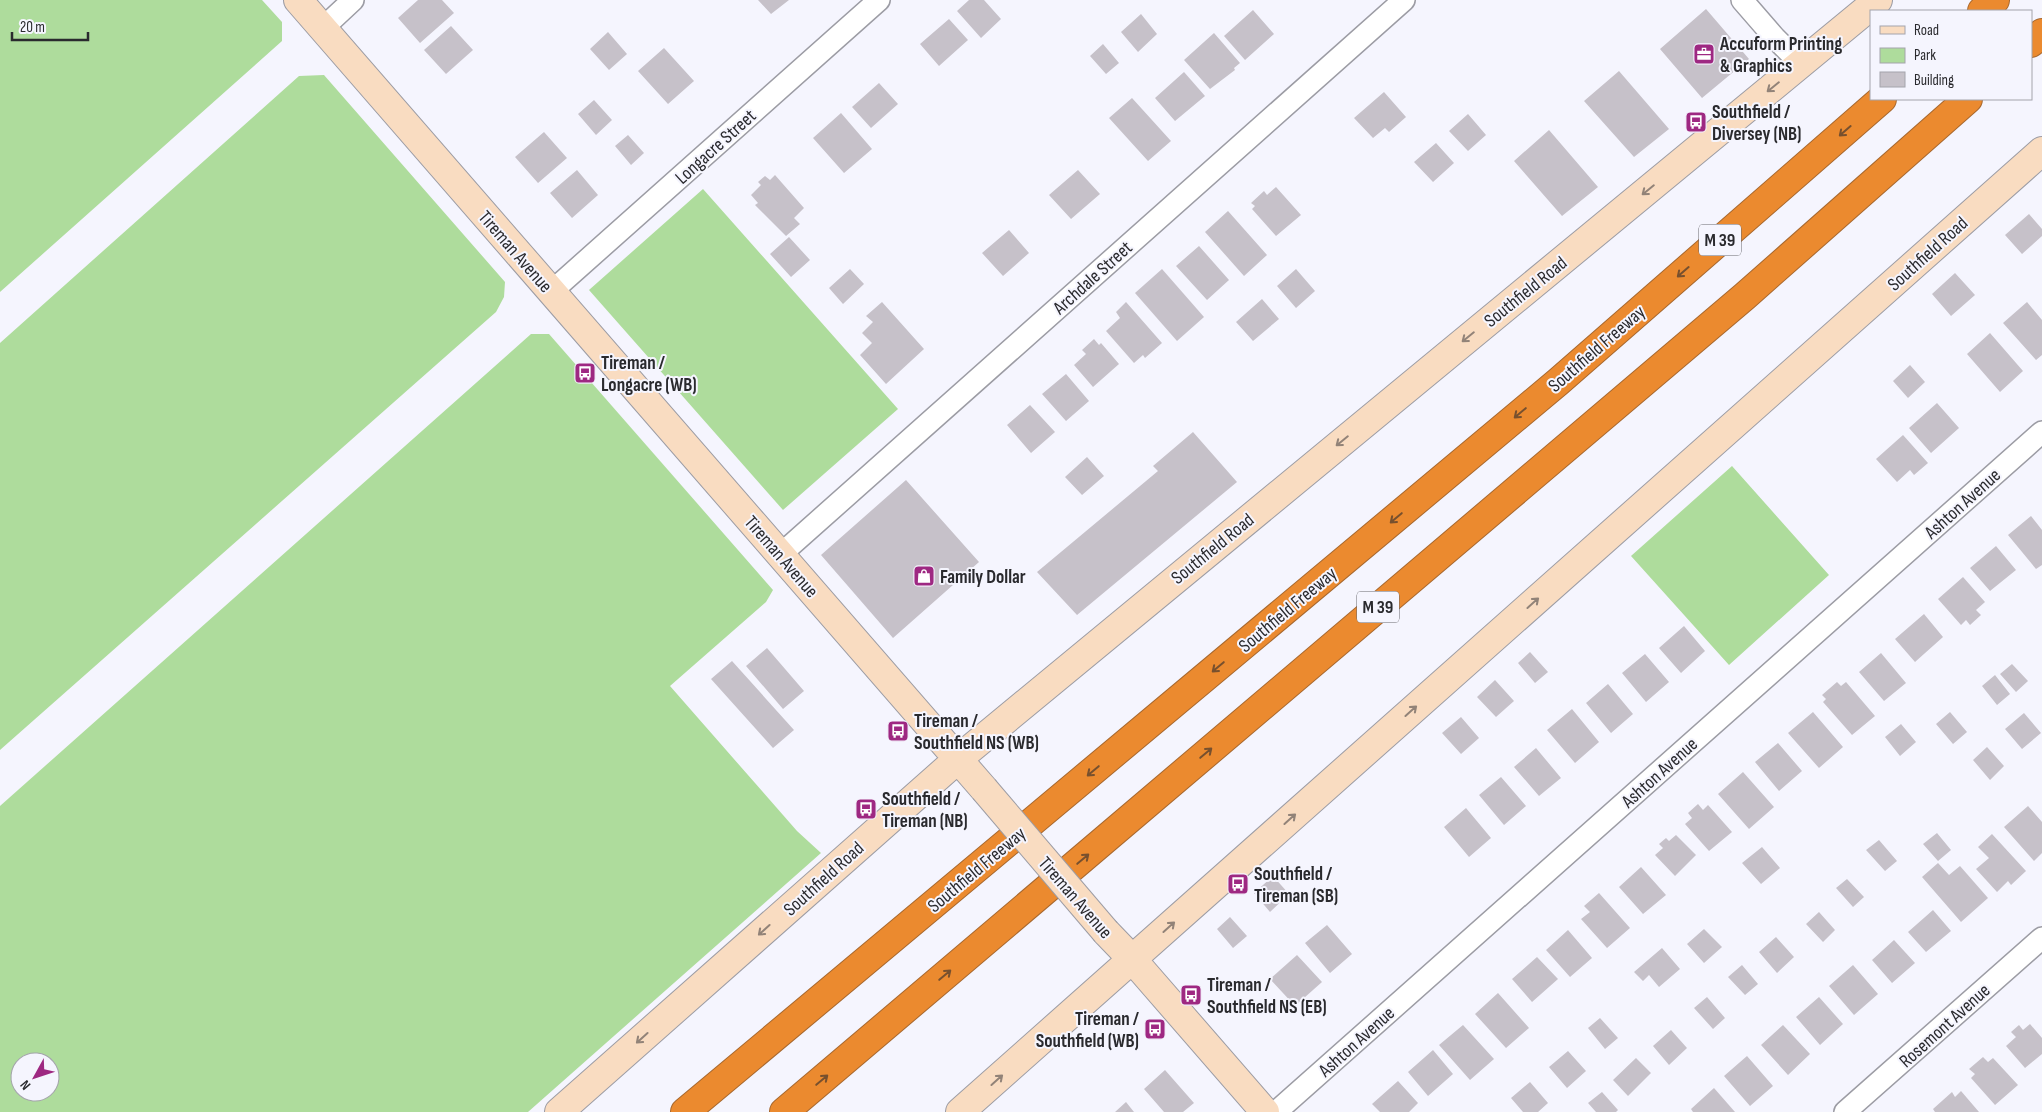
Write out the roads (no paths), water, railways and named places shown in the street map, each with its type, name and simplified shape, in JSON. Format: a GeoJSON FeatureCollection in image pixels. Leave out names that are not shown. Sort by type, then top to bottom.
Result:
{"type":"FeatureCollection","features":[{"type":"Feature","properties":{"kind":"highway"},"geometry":{"type":"LineString","coordinates":[[1983,10],[1995,0]]}},
{"type":"Feature","properties":{"kind":"highway"},"geometry":{"type":"LineString","coordinates":[[2032,42],[2042,33]]}},
{"type":"Feature","properties":{"kind":"highway","name":"Southfield Freeway"},"geometry":{"type":"LineString","coordinates":[[685,1112],[1558,382],[1881,100]]}},
{"type":"Feature","properties":{"kind":"highway","name":"M 39"},"geometry":{"type":"LineString","coordinates":[[784,1112],[1745,296],[1967,100]]}},
{"type":"Feature","properties":{"kind":"main road","name":"Tireman Avenue"},"geometry":{"type":"LineString","coordinates":[[298,0],[1106,932],[1132,959],[1265,1112]]}},
{"type":"Feature","properties":{"kind":"main road","name":"Southfield Road"},"geometry":{"type":"LineString","coordinates":[[559,1112],[958,759],[1878,0]]}},
{"type":"Feature","properties":{"kind":"main road","name":"Southfield Road"},"geometry":{"type":"LineString","coordinates":[[960,1112],[2042,151]]}},
{"type":"Feature","properties":{"kind":"street"},"geometry":{"type":"LineString","coordinates":[[323,28],[353,0]]}},
{"type":"Feature","properties":{"kind":"street","name":"Longacre Street"},"geometry":{"type":"LineString","coordinates":[[551,292],[879,0]]}},
{"type":"Feature","properties":{"kind":"street","name":"Archdale Street"},"geometry":{"type":"LineString","coordinates":[[780,555],[1404,0]]}},
{"type":"Feature","properties":{"kind":"street"},"geometry":{"type":"LineString","coordinates":[[1742,0],[1801,64]]}},
{"type":"Feature","properties":{"kind":"street","name":"Ashton Avenue"},"geometry":{"type":"LineString","coordinates":[[1276,1112],[2042,432]]}},
{"type":"Feature","properties":{"kind":"street","name":"Rosemont Avenue"},"geometry":{"type":"LineString","coordinates":[[1845,1112],[2042,938]]}},
{"type":"Feature","properties":{"kind":"place","name":"Accuform Printing & Graphics"},"geometry":{"type":"Point","coordinates":[1704,54]}},
{"type":"Feature","properties":{"kind":"place","name":"Southfield / Diversey (NB)"},"geometry":{"type":"Point","coordinates":[1696,122]}},
{"type":"Feature","properties":{"kind":"place","name":"Tireman / Longacre (WB)"},"geometry":{"type":"Point","coordinates":[585,373]}},
{"type":"Feature","properties":{"kind":"place","name":"Family Dollar"},"geometry":{"type":"Point","coordinates":[924,576]}},
{"type":"Feature","properties":{"kind":"place","name":"Tireman / Southfield NS (WB)"},"geometry":{"type":"Point","coordinates":[898,731]}},
{"type":"Feature","properties":{"kind":"place","name":"Southfield / Tireman (NB)"},"geometry":{"type":"Point","coordinates":[866,809]}},
{"type":"Feature","properties":{"kind":"place","name":"Southfield / Tireman (SB)"},"geometry":{"type":"Point","coordinates":[1238,884]}},
{"type":"Feature","properties":{"kind":"place","name":"Tireman / Southfield NS (EB)"},"geometry":{"type":"Point","coordinates":[1191,995]}},
{"type":"Feature","properties":{"kind":"place","name":"Tireman / Southfield (WB)"},"geometry":{"type":"Point","coordinates":[1155,1029]}}]}
